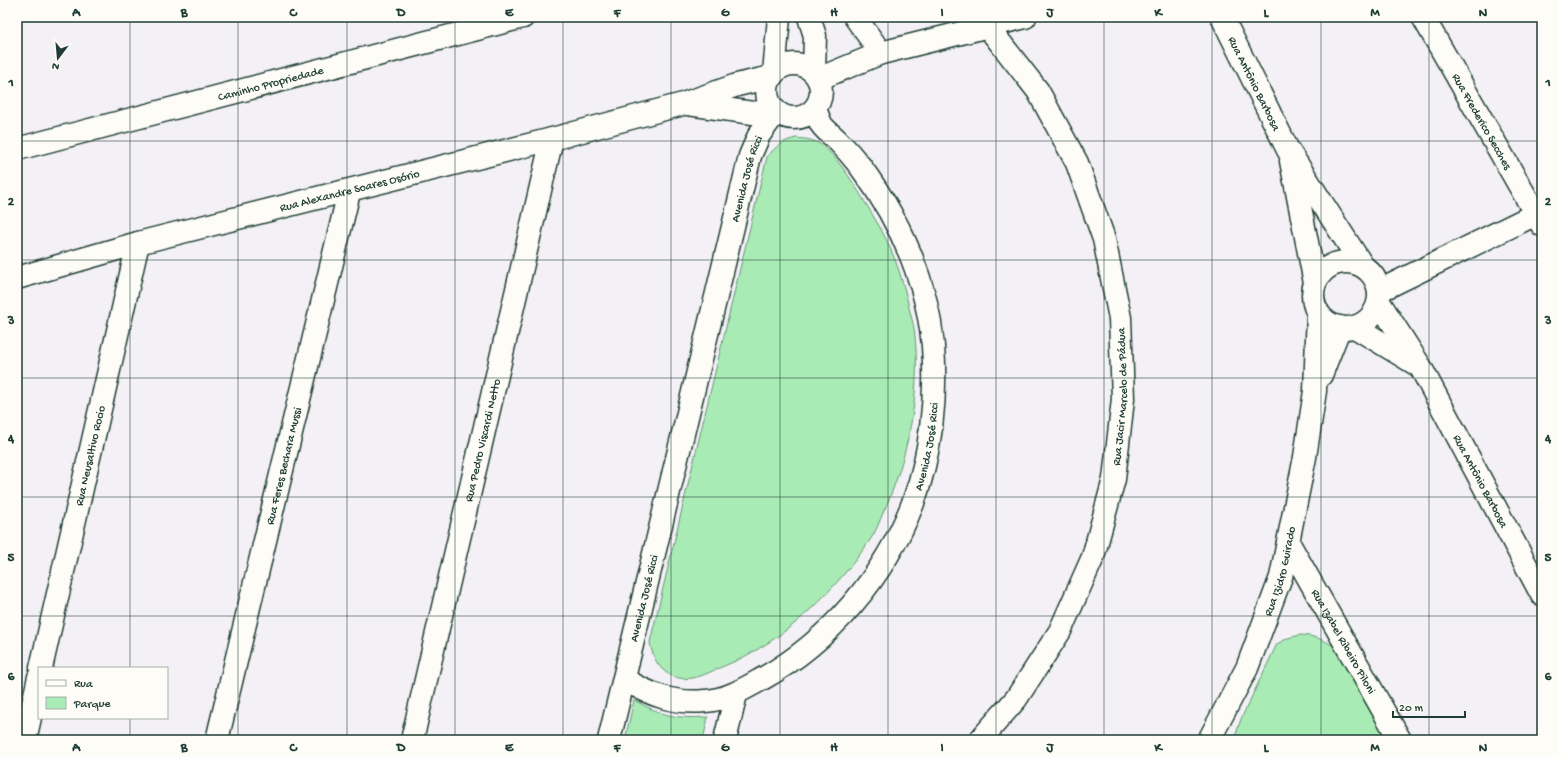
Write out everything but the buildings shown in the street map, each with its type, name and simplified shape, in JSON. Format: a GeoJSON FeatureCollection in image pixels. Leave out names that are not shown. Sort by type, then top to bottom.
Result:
{"type":"FeatureCollection","features":[{"type":"Feature","properties":{"kind":"street","name":"Caminho Propriedade"},"geometry":{"type":"LineString","coordinates":[[17,149],[497,20],[523,17]]}},
{"type":"Feature","properties":{"kind":"street"},"geometry":{"type":"LineString","coordinates":[[779,17],[772,75],[766,90],[767,98],[775,111],[786,118],[797,119],[808,115],[821,85],[815,36],[809,17]]}},
{"type":"Feature","properties":{"kind":"street"},"geometry":{"type":"LineString","coordinates":[[855,17],[882,53]]}},
{"type":"Feature","properties":{"kind":"street"},"geometry":{"type":"LineString","coordinates":[[821,85],[882,53],[1025,17]]}},
{"type":"Feature","properties":{"kind":"street","name":"Rua Antônio Barbosa"},"geometry":{"type":"LineString","coordinates":[[1222,17],[1288,150],[1362,266]]}},
{"type":"Feature","properties":{"kind":"street","name":"Rua Frederico Secches"},"geometry":{"type":"LineString","coordinates":[[1423,17],[1540,217]]}},
{"type":"Feature","properties":{"kind":"street","name":"Rua Jacir Marcelo de Pádua"},"geometry":{"type":"LineString","coordinates":[[980,740],[1016,699],[1060,631],[1093,557],[1114,480],[1123,399],[1120,318],[1104,239],[1077,163],[1038,91],[988,27]]}},
{"type":"Feature","properties":{"kind":"street"},"geometry":{"type":"LineString","coordinates":[[772,75],[789,64],[798,64],[807,67],[821,85]]}},
{"type":"Feature","properties":{"kind":"street","name":"Rua Alexandre Soares Osório"},"geometry":{"type":"LineString","coordinates":[[17,278],[138,243],[349,192],[683,104],[772,75]]}},
{"type":"Feature","properties":{"kind":"street","name":"Avenida José Ricci"},"geometry":{"type":"LineString","coordinates":[[624,678],[645,692],[675,701],[706,702],[736,694],[782,668],[824,634],[860,595],[890,551],[913,502],[928,451],[934,398],[933,345],[923,292],[906,242],[880,194],[848,152],[822,124],[821,85]]}},
{"type":"Feature","properties":{"kind":"street","name":"Rua Alexandre Soares Osório"},"geometry":{"type":"LineString","coordinates":[[683,104],[753,114],[775,111]]}},
{"type":"Feature","properties":{"kind":"street","name":"Avenida José Ricci"},"geometry":{"type":"LineString","coordinates":[[609,740],[750,156],[759,135],[775,111]]}},
{"type":"Feature","properties":{"kind":"street","name":"Rua Pedro Viscardi Netto"},"geometry":{"type":"LineString","coordinates":[[412,740],[552,139]]}},
{"type":"Feature","properties":{"kind":"street","name":"Rua Antônio Barbosa"},"geometry":{"type":"LineString","coordinates":[[1288,150],[1315,283]]}},
{"type":"Feature","properties":{"kind":"street","name":"Rua Feres Bechara Mussi"},"geometry":{"type":"LineString","coordinates":[[217,740],[349,192]]}},
{"type":"Feature","properties":{"kind":"street"},"geometry":{"type":"LineString","coordinates":[[1379,297],[1540,217]]}},
{"type":"Feature","properties":{"kind":"street","name":"Rua Neusaltivo Rocio"},"geometry":{"type":"LineString","coordinates":[[41,667],[138,243]]}},
{"type":"Feature","properties":{"kind":"street"},"geometry":{"type":"LineString","coordinates":[[1348,327],[1366,322],[1374,313],[1379,297],[1376,281],[1370,272],[1362,266],[1351,262],[1329,266],[1321,273],[1315,283],[1313,293],[1314,303],[1318,312],[1327,322],[1348,327],[1420,366]]}},
{"type":"Feature","properties":{"kind":"street","name":"Rua Antônio Barbosa"},"geometry":{"type":"LineString","coordinates":[[1379,297],[1420,366],[1542,594]]}},
{"type":"Feature","properties":{"kind":"street","name":"Rua Izidro Guirado"},"geometry":{"type":"LineString","coordinates":[[1209,740],[1247,668],[1281,577],[1305,457],[1315,391],[1318,312]]}},
{"type":"Feature","properties":{"kind":"street","name":"Rua Izidro Guirado"},"geometry":{"type":"LineString","coordinates":[[1315,391],[1348,327]]}},
{"type":"Feature","properties":{"kind":"street","name":"Rua Izabel Ribeiro Piloni"},"geometry":{"type":"LineString","coordinates":[[1288,542],[1400,740]]}},
{"type":"Feature","properties":{"kind":"street"},"geometry":{"type":"LineString","coordinates":[[25,740],[38,682]]}},
{"type":"Feature","properties":{"kind":"street"},"geometry":{"type":"LineString","coordinates":[[725,740],[736,694]]}},
{"type":"Feature","properties":{"kind":"green space"},"geometry":{"type":"Polygon","coordinates":[[[796,138],[818,143],[825,148],[840,164],[879,226],[896,261],[907,298],[915,334],[916,382],[910,427],[899,472],[892,493],[874,534],[850,567],[835,584],[802,617],[771,641],[736,661],[697,677],[684,679],[669,674],[658,665],[654,658],[650,642],[767,157],[780,144],[796,138]]]}},
{"type":"Feature","properties":{"kind":"green space"},"geometry":{"type":"Polygon","coordinates":[[[1300,635],[1318,638],[1335,647],[1388,740],[1234,740],[1241,719],[1277,644],[1288,638],[1300,635]]]}},
{"type":"Feature","properties":{"kind":"green space"},"geometry":{"type":"Polygon","coordinates":[[[634,700],[653,710],[678,717],[708,717],[703,740],[625,740],[634,700]]]}}]}
